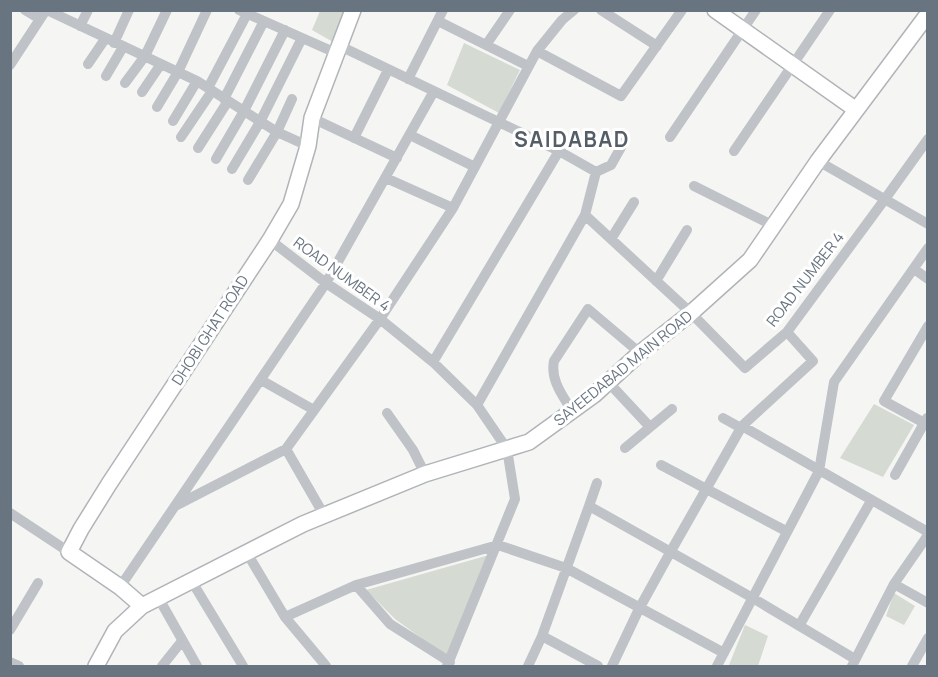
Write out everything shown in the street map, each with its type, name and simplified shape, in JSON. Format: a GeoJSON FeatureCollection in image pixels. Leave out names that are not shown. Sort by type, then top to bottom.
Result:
{"type":"FeatureCollection","features":[{"type":"Feature","properties":{"kind":"main road","name":"DHOBI GHAT ROAD"},"geometry":{"type":"LineString","coordinates":[[69,552],[109,484],[270,240],[291,204],[308,146],[312,118],[353,10]]}},
{"type":"Feature","properties":{"kind":"main road"},"geometry":{"type":"LineString","coordinates":[[715,10],[855,110]]}},
{"type":"Feature","properties":{"kind":"main road","name":"SAYEEDABAD MAIN ROAD"},"geometry":{"type":"LineString","coordinates":[[96,666],[115,631],[142,606],[158,597],[324,515],[424,474],[530,442],[572,411],[609,382],[640,352],[691,313],[750,260],[818,161],[927,16]]}},
{"type":"Feature","properties":{"kind":"main road"},"geometry":{"type":"LineString","coordinates":[[69,552],[120,587],[142,606]]}},
{"type":"Feature","properties":{"kind":"street"},"geometry":{"type":"LineString","coordinates":[[25,10],[44,13],[80,26],[145,56],[197,81],[277,132],[308,146]]}},
{"type":"Feature","properties":{"kind":"street"},"geometry":{"type":"LineString","coordinates":[[80,26],[88,10]]}},
{"type":"Feature","properties":{"kind":"street"},"geometry":{"type":"LineString","coordinates":[[106,76],[114,43],[129,10]]}},
{"type":"Feature","properties":{"kind":"street"},"geometry":{"type":"LineString","coordinates":[[125,83],[145,56],[167,10]]}},
{"type":"Feature","properties":{"kind":"street"},"geometry":{"type":"LineString","coordinates":[[157,107],[178,72],[207,10]]}},
{"type":"Feature","properties":{"kind":"street"},"geometry":{"type":"LineString","coordinates":[[408,79],[443,10]]}},
{"type":"Feature","properties":{"kind":"street"},"geometry":{"type":"LineString","coordinates":[[486,45],[510,10]]}},
{"type":"Feature","properties":{"kind":"street"},"geometry":{"type":"LineString","coordinates":[[177,505],[286,449],[380,319],[453,208],[537,51],[562,20],[574,10]]}},
{"type":"Feature","properties":{"kind":"street"},"geometry":{"type":"LineString","coordinates":[[601,10],[657,46]]}},
{"type":"Feature","properties":{"kind":"street"},"geometry":{"type":"LineString","coordinates":[[537,51],[621,96],[682,10]]}},
{"type":"Feature","properties":{"kind":"street"},"geometry":{"type":"LineString","coordinates":[[670,137],[756,10]]}},
{"type":"Feature","properties":{"kind":"street"},"geometry":{"type":"LineString","coordinates":[[734,151],[830,10]]}},
{"type":"Feature","properties":{"kind":"street"},"geometry":{"type":"LineString","coordinates":[[181,137],[210,90],[243,12],[302,38],[408,79],[559,151],[596,172]]}},
{"type":"Feature","properties":{"kind":"street"},"geometry":{"type":"LineString","coordinates":[[10,65],[15,50],[44,13]]}},
{"type":"Feature","properties":{"kind":"street"},"geometry":{"type":"LineString","coordinates":[[198,148],[226,100],[264,21]]}},
{"type":"Feature","properties":{"kind":"street"},"geometry":{"type":"LineString","coordinates":[[438,21],[528,66]]}},
{"type":"Feature","properties":{"kind":"street"},"geometry":{"type":"LineString","coordinates":[[216,159],[244,111],[285,30]]}},
{"type":"Feature","properties":{"kind":"street"},"geometry":{"type":"LineString","coordinates":[[232,169],[260,122],[302,38]]}},
{"type":"Feature","properties":{"kind":"street"},"geometry":{"type":"LineString","coordinates":[[88,64],[114,43]]}},
{"type":"Feature","properties":{"kind":"street"},"geometry":{"type":"LineString","coordinates":[[142,92],[160,64]]}},
{"type":"Feature","properties":{"kind":"street"},"geometry":{"type":"LineString","coordinates":[[354,138],[388,70]]}},
{"type":"Feature","properties":{"kind":"street"},"geometry":{"type":"LineString","coordinates":[[173,121],[197,81]]}},
{"type":"Feature","properties":{"kind":"street"},"geometry":{"type":"LineString","coordinates":[[120,587],[326,283],[434,91]]}},
{"type":"Feature","properties":{"kind":"street"},"geometry":{"type":"LineString","coordinates":[[248,180],[277,132],[292,99]]}},
{"type":"Feature","properties":{"kind":"street"},"geometry":{"type":"LineString","coordinates":[[312,118],[397,158]]}},
{"type":"Feature","properties":{"kind":"street"},"geometry":{"type":"LineString","coordinates":[[410,135],[475,167]]}},
{"type":"Feature","properties":{"kind":"street","name":"ROAD NUMBER 4"},"geometry":{"type":"LineString","coordinates":[[585,215],[691,313],[745,368],[787,332],[885,199],[923,153],[927,139]]}},
{"type":"Feature","properties":{"kind":"street"},"geometry":{"type":"LineString","coordinates":[[596,172],[611,165],[624,142]]}},
{"type":"Feature","properties":{"kind":"street"},"geometry":{"type":"LineString","coordinates":[[433,362],[559,151]]}},
{"type":"Feature","properties":{"kind":"street"},"geometry":{"type":"LineString","coordinates":[[818,161],[927,224]]}},
{"type":"Feature","properties":{"kind":"street"},"geometry":{"type":"LineString","coordinates":[[477,405],[585,215],[596,172]]}},
{"type":"Feature","properties":{"kind":"street"},"geometry":{"type":"LineString","coordinates":[[386,178],[453,208]]}},
{"type":"Feature","properties":{"kind":"street"},"geometry":{"type":"LineString","coordinates":[[694,186],[774,226]]}},
{"type":"Feature","properties":{"kind":"street"},"geometry":{"type":"LineString","coordinates":[[611,239],[634,202]]}},
{"type":"Feature","properties":{"kind":"street"},"geometry":{"type":"LineString","coordinates":[[656,281],[687,230]]}},
{"type":"Feature","properties":{"kind":"street","name":"ROAD NUMBER 4"},"geometry":{"type":"LineString","coordinates":[[270,240],[326,283],[380,319],[433,362],[477,405],[507,449],[515,499],[449,664]]}},
{"type":"Feature","properties":{"kind":"street"},"geometry":{"type":"LineString","coordinates":[[719,666],[752,597],[819,471],[834,382],[927,248]]}},
{"type":"Feature","properties":{"kind":"street"},"geometry":{"type":"LineString","coordinates":[[914,269],[927,279]]}},
{"type":"Feature","properties":{"kind":"street"},"geometry":{"type":"LineString","coordinates":[[572,411],[555,381],[554,361],[588,309],[640,352]]}},
{"type":"Feature","properties":{"kind":"street"},"geometry":{"type":"LineString","coordinates":[[895,475],[926,422],[884,401],[926,331]]}},
{"type":"Feature","properties":{"kind":"street"},"geometry":{"type":"LineString","coordinates":[[612,666],[639,609],[741,427],[813,361],[787,332]]}},
{"type":"Feature","properties":{"kind":"street"},"geometry":{"type":"LineString","coordinates":[[261,380],[314,410]]}},
{"type":"Feature","properties":{"kind":"street"},"geometry":{"type":"LineString","coordinates":[[609,382],[650,427]]}},
{"type":"Feature","properties":{"kind":"street"},"geometry":{"type":"LineString","coordinates":[[625,448],[672,409]]}},
{"type":"Feature","properties":{"kind":"street"},"geometry":{"type":"LineString","coordinates":[[387,413],[413,450],[424,474]]}},
{"type":"Feature","properties":{"kind":"street"},"geometry":{"type":"LineString","coordinates":[[589,506],[752,597],[853,663],[894,584],[927,534],[723,418]]}},
{"type":"Feature","properties":{"kind":"street"},"geometry":{"type":"LineString","coordinates":[[286,449],[324,515]]}},
{"type":"Feature","properties":{"kind":"street"},"geometry":{"type":"LineString","coordinates":[[662,465],[786,531]]}},
{"type":"Feature","properties":{"kind":"street"},"geometry":{"type":"LineString","coordinates":[[528,666],[542,636],[597,483]]}},
{"type":"Feature","properties":{"kind":"street"},"geometry":{"type":"LineString","coordinates":[[799,626],[871,501]]}},
{"type":"Feature","properties":{"kind":"street"},"geometry":{"type":"LineString","coordinates":[[10,513],[69,552]]}},
{"type":"Feature","properties":{"kind":"street"},"geometry":{"type":"LineString","coordinates":[[285,617],[356,585],[498,545],[566,568],[724,653]]}},
{"type":"Feature","properties":{"kind":"street"},"geometry":{"type":"LineString","coordinates":[[247,553],[285,617],[326,666]]}},
{"type":"Feature","properties":{"kind":"street"},"geometry":{"type":"LineString","coordinates":[[191,580],[243,666]]}},
{"type":"Feature","properties":{"kind":"street"},"geometry":{"type":"LineString","coordinates":[[10,630],[38,583]]}},
{"type":"Feature","properties":{"kind":"street"},"geometry":{"type":"LineString","coordinates":[[894,584],[927,603]]}},
{"type":"Feature","properties":{"kind":"street"},"geometry":{"type":"LineString","coordinates":[[356,585],[390,624],[449,664]]}},
{"type":"Feature","properties":{"kind":"street"},"geometry":{"type":"LineString","coordinates":[[158,597],[197,666]]}},
{"type":"Feature","properties":{"kind":"street"},"geometry":{"type":"LineString","coordinates":[[542,636],[598,666]]}},
{"type":"Feature","properties":{"kind":"street"},"geometry":{"type":"LineString","coordinates":[[912,666],[927,639]]}},
{"type":"Feature","properties":{"kind":"street"},"geometry":{"type":"LineString","coordinates":[[162,666],[182,641]]}},
{"type":"Feature","properties":{"kind":"street"},"geometry":{"type":"LineString","coordinates":[[10,662],[19,666]]}},
{"type":"Feature","properties":{"kind":"shaded area"},"geometry":{"type":"Polygon","coordinates":[[[320,11],[344,11],[333,42],[312,30],[320,11]]]}},
{"type":"Feature","properties":{"kind":"shaded area"},"geometry":{"type":"Polygon","coordinates":[[[464,43],[520,70],[499,113],[447,85],[464,43]]]}},
{"type":"Feature","properties":{"kind":"shaded area"},"geometry":{"type":"Polygon","coordinates":[[[874,404],[914,425],[883,477],[840,458],[874,404]]]}},
{"type":"Feature","properties":{"kind":"shaded area"},"geometry":{"type":"Polygon","coordinates":[[[489,555],[446,656],[395,619],[366,590],[489,555]]]}},
{"type":"Feature","properties":{"kind":"shaded area"},"geometry":{"type":"Polygon","coordinates":[[[894,593],[915,606],[904,625],[886,616],[894,593]]]}},
{"type":"Feature","properties":{"kind":"shaded area"},"geometry":{"type":"Polygon","coordinates":[[[745,625],[768,636],[758,666],[729,665],[745,625]]]}},
{"type":"Feature","properties":{"kind":"district","name":"SAIDABAD"},"geometry":{"type":"Point","coordinates":[572,139]}}]}
